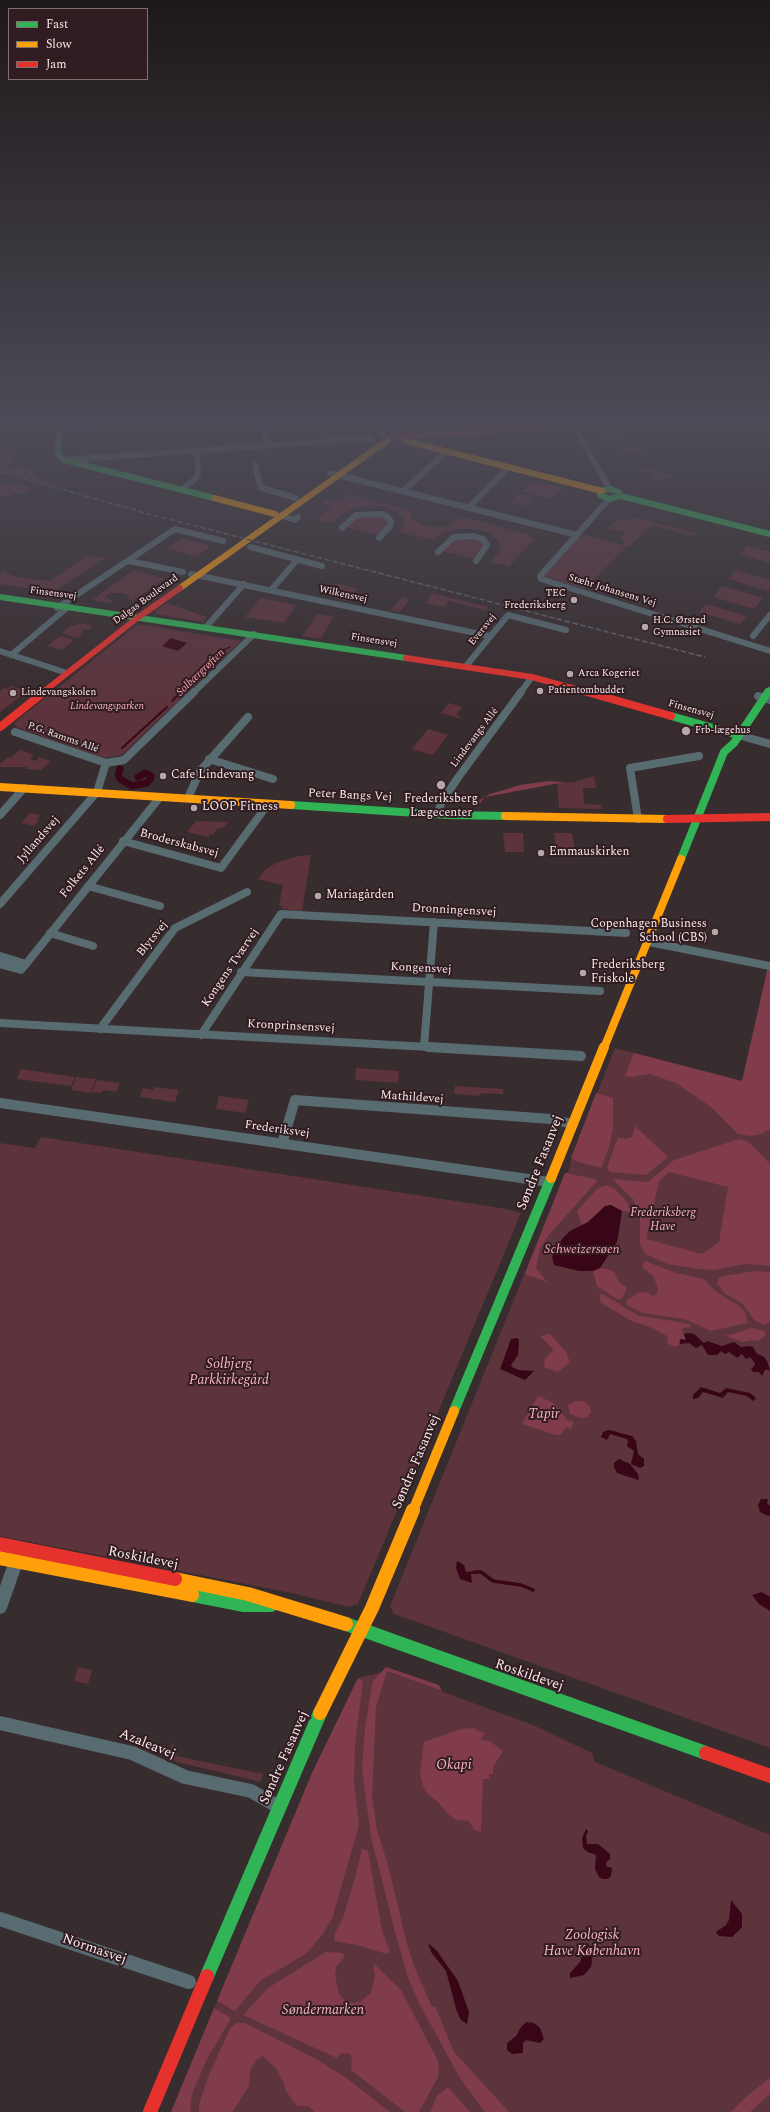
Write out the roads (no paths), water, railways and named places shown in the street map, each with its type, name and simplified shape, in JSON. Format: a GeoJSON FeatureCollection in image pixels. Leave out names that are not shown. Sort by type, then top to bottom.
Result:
{"type":"FeatureCollection","features":[{"type":"Feature","properties":{"kind":"street","name":"Dalgas Boulevard"},"geometry":{"type":"LineString","coordinates":[[0,727],[191,574],[273,519]]}},
{"type":"Feature","properties":{"kind":"street"},"geometry":{"type":"LineString","coordinates":[[342,528],[353,519]]}},
{"type":"Feature","properties":{"kind":"street"},"geometry":{"type":"LineString","coordinates":[[379,538],[390,526],[391,522],[389,519]]}},
{"type":"Feature","properties":{"kind":"street"},"geometry":{"type":"LineString","coordinates":[[510,519],[576,535],[591,519]]}},
{"type":"Feature","properties":{"kind":"street"},"geometry":{"type":"LineString","coordinates":[[709,519],[770,534]]}},
{"type":"Feature","properties":{"kind":"street"},"geometry":{"type":"LineString","coordinates":[[11,655],[63,608],[175,529],[223,540]]}},
{"type":"Feature","properties":{"kind":"street","name":"Stæhr Johansens Vej"},"geometry":{"type":"LineString","coordinates":[[576,535],[540,578],[770,651]]}},
{"type":"Feature","properties":{"kind":"street"},"geometry":{"type":"LineString","coordinates":[[438,552],[454,537],[473,536],[483,539],[487,545],[476,561]]}},
{"type":"Feature","properties":{"kind":"street"},"geometry":{"type":"LineString","coordinates":[[250,547],[322,566]]}},
{"type":"Feature","properties":{"kind":"street"},"geometry":{"type":"LineString","coordinates":[[271,590],[297,560]]}},
{"type":"Feature","properties":{"kind":"street","name":"Wilkensvej"},"geometry":{"type":"LineString","coordinates":[[128,561],[490,636]]}},
{"type":"Feature","properties":{"kind":"street"},"geometry":{"type":"LineString","coordinates":[[204,628],[244,584]]}},
{"type":"Feature","properties":{"kind":"street","name":"Finsensvej"},"geometry":{"type":"LineString","coordinates":[[0,597],[63,608]]}},
{"type":"Feature","properties":{"kind":"street","name":"Finsensvej"},"geometry":{"type":"LineString","coordinates":[[0,600],[204,628],[531,678],[603,697],[734,736]]}},
{"type":"Feature","properties":{"kind":"street","name":"Eversvej"},"geometry":{"type":"LineString","coordinates":[[464,668],[508,615],[566,630]]}},
{"type":"Feature","properties":{"kind":"street"},"geometry":{"type":"LineString","coordinates":[[752,636],[770,615]]}},
{"type":"Feature","properties":{"kind":"street"},"geometry":{"type":"LineString","coordinates":[[97,792],[104,774],[106,763],[124,760],[252,636]]}},
{"type":"Feature","properties":{"kind":"street"},"geometry":{"type":"LineString","coordinates":[[0,651],[67,672]]}},
{"type":"Feature","properties":{"kind":"street","name":"Dalgas Boulevard"},"geometry":{"type":"LineString","coordinates":[[0,722],[67,672]]}},
{"type":"Feature","properties":{"kind":"street","name":"Lindevangs Allé"},"geometry":{"type":"LineString","coordinates":[[438,814],[443,800],[531,678]]}},
{"type":"Feature","properties":{"kind":"street","name":"Søndre Fasanvej"},"geometry":{"type":"LineString","coordinates":[[150,2112],[305,1747],[372,1608],[572,1124],[649,942],[724,752],[730,747],[734,736],[766,696],[770,681]]}},
{"type":"Feature","properties":{"kind":"street"},"geometry":{"type":"LineString","coordinates":[[188,798],[200,771],[209,759],[248,717]]}},
{"type":"Feature","properties":{"kind":"street","name":"P.G. Ramms Allé"},"geometry":{"type":"LineString","coordinates":[[15,732],[106,763]]}},
{"type":"Feature","properties":{"kind":"street"},"geometry":{"type":"LineString","coordinates":[[734,736],[770,744]]}},
{"type":"Feature","properties":{"kind":"street"},"geometry":{"type":"LineString","coordinates":[[638,818],[630,768],[699,756]]}},
{"type":"Feature","properties":{"kind":"street"},"geometry":{"type":"LineString","coordinates":[[209,759],[273,779]]}},
{"type":"Feature","properties":{"kind":"street","name":"Peter Bangs Vej"},"geometry":{"type":"LineString","coordinates":[[0,786],[438,814],[698,819],[770,817]]}},
{"type":"Feature","properties":{"kind":"street"},"geometry":{"type":"LineString","coordinates":[[0,815],[24,788]]}},
{"type":"Feature","properties":{"kind":"street","name":"Jyllandsvej"},"geometry":{"type":"LineString","coordinates":[[0,904],[97,792]]}},
{"type":"Feature","properties":{"kind":"street","name":"Folkets Allé"},"geometry":{"type":"LineString","coordinates":[[26,964],[160,797]]}},
{"type":"Feature","properties":{"kind":"street","name":"Broderskabsvej"},"geometry":{"type":"LineString","coordinates":[[124,841],[221,868],[268,804]]}},
{"type":"Feature","properties":{"kind":"street"},"geometry":{"type":"LineString","coordinates":[[88,886],[160,906]]}},
{"type":"Feature","properties":{"kind":"street","name":"Blytsvej"},"geometry":{"type":"LineString","coordinates":[[100,1029],[175,928],[247,892]]}},
{"type":"Feature","properties":{"kind":"street","name":"Dronningensvej"},"geometry":{"type":"LineString","coordinates":[[281,914],[626,933]]}},
{"type":"Feature","properties":{"kind":"street","name":"Kongens Tværvej"},"geometry":{"type":"LineString","coordinates":[[201,1035],[241,972],[281,914]]}},
{"type":"Feature","properties":{"kind":"street"},"geometry":{"type":"LineString","coordinates":[[424,1046],[434,922]]}},
{"type":"Feature","properties":{"kind":"street"},"geometry":{"type":"LineString","coordinates":[[50,933],[93,946]]}},
{"type":"Feature","properties":{"kind":"street"},"geometry":{"type":"LineString","coordinates":[[649,942],[770,966]]}},
{"type":"Feature","properties":{"kind":"street"},"geometry":{"type":"LineString","coordinates":[[0,956],[26,964],[21,970],[0,964]]}},
{"type":"Feature","properties":{"kind":"street","name":"Kongensvej"},"geometry":{"type":"LineString","coordinates":[[241,972],[600,991]]}},
{"type":"Feature","properties":{"kind":"street","name":"Kronprinsensvej"},"geometry":{"type":"LineString","coordinates":[[0,1023],[581,1056]]}},
{"type":"Feature","properties":{"kind":"street","name":"Mathildevej"},"geometry":{"type":"LineString","coordinates":[[282,1144],[295,1100],[551,1119],[572,1124]]}},
{"type":"Feature","properties":{"kind":"street","name":"Frederiksvej"},"geometry":{"type":"LineString","coordinates":[[0,1103],[549,1182]]}},
{"type":"Feature","properties":{"kind":"street","name":"Roskildevej"},"geometry":{"type":"LineString","coordinates":[[0,1544],[240,1592],[361,1629],[480,1674],[770,1776]]}},
{"type":"Feature","properties":{"kind":"street"},"geometry":{"type":"LineString","coordinates":[[0,1607],[21,1549]]}},
{"type":"Feature","properties":{"kind":"street","name":"Roskildevej"},"geometry":{"type":"LineString","coordinates":[[0,1558],[243,1605],[279,1605]]}},
{"type":"Feature","properties":{"kind":"street","name":"Azaleavej"},"geometry":{"type":"LineString","coordinates":[[0,1722],[132,1753],[185,1777],[251,1791],[279,1807]]}},
{"type":"Feature","properties":{"kind":"street","name":"Normasvej"},"geometry":{"type":"LineString","coordinates":[[0,1919],[189,1982]]}},
{"type":"Feature","properties":{"kind":"water"},"geometry":{"type":"Polygon","coordinates":[[[171,638],[187,643],[178,651],[162,646],[171,638]]]}},
{"type":"Feature","properties":{"kind":"water","name":"Schweizersøen"},"geometry":{"type":"Polygon","coordinates":[[[611,1205],[622,1211],[619,1231],[617,1242],[600,1268],[593,1271],[579,1271],[554,1265],[552,1257],[562,1239],[570,1231],[588,1222],[605,1206],[611,1205]]]}},
{"type":"Feature","properties":{"kind":"water"},"geometry":{"type":"Polygon","coordinates":[[[684,1334],[694,1334],[704,1343],[707,1341],[722,1346],[734,1342],[741,1347],[753,1347],[757,1354],[763,1356],[767,1361],[770,1370],[765,1370],[762,1376],[759,1372],[753,1372],[751,1369],[755,1365],[750,1357],[746,1359],[742,1354],[737,1358],[729,1352],[725,1354],[721,1351],[717,1355],[708,1355],[702,1345],[696,1348],[689,1343],[680,1344],[680,1339],[686,1340],[684,1334]]]}},
{"type":"Feature","properties":{"kind":"water"},"geometry":{"type":"Polygon","coordinates":[[[518,1338],[518,1355],[511,1365],[519,1370],[534,1371],[525,1380],[500,1369],[511,1339],[518,1338]]]}},
{"type":"Feature","properties":{"kind":"water"},"geometry":{"type":"Polygon","coordinates":[[[701,1387],[720,1393],[726,1388],[750,1393],[756,1398],[753,1401],[747,1396],[728,1392],[723,1398],[703,1392],[698,1398],[693,1399],[693,1395],[701,1387]]]}},
{"type":"Feature","properties":{"kind":"water"},"geometry":{"type":"Polygon","coordinates":[[[609,1430],[632,1436],[636,1441],[638,1454],[644,1459],[644,1466],[640,1468],[631,1464],[634,1451],[627,1446],[627,1439],[610,1434],[607,1440],[601,1437],[603,1432],[609,1430]]]}},
{"type":"Feature","properties":{"kind":"water"},"geometry":{"type":"Polygon","coordinates":[[[619,1459],[630,1464],[638,1474],[638,1480],[617,1473],[614,1463],[619,1459]]]}},
{"type":"Feature","properties":{"kind":"water"},"geometry":{"type":"Polygon","coordinates":[[[761,1499],[768,1499],[767,1503],[770,1506],[770,1515],[768,1516],[760,1512],[758,1505],[761,1499]]]}},
{"type":"Feature","properties":{"kind":"water"},"geometry":{"type":"Polygon","coordinates":[[[457,1561],[464,1565],[466,1572],[475,1571],[476,1574],[471,1574],[472,1583],[460,1579],[456,1568],[457,1561]]]}},
{"type":"Feature","properties":{"kind":"water"},"geometry":{"type":"Polygon","coordinates":[[[762,1592],[770,1597],[770,1611],[759,1604],[752,1595],[762,1592]]]}},
{"type":"Feature","properties":{"kind":"water"},"geometry":{"type":"Polygon","coordinates":[[[586,1829],[588,1831],[586,1836],[587,1844],[598,1844],[610,1854],[610,1860],[607,1861],[606,1866],[612,1868],[611,1876],[608,1879],[599,1877],[595,1869],[596,1855],[583,1848],[582,1838],[586,1829]]]}},
{"type":"Feature","properties":{"kind":"water"},"geometry":{"type":"Polygon","coordinates":[[[731,1900],[742,1914],[742,1927],[732,1937],[719,1936],[716,1932],[726,1925],[729,1920],[731,1900]]]}},
{"type":"Feature","properties":{"kind":"water"},"geometry":{"type":"Polygon","coordinates":[[[428,1943],[437,1951],[458,1981],[469,2012],[467,2024],[461,2020],[457,2012],[446,1971],[431,1952],[428,1943]]]}},
{"type":"Feature","properties":{"kind":"water"},"geometry":{"type":"Polygon","coordinates":[[[587,1943],[591,1947],[591,1967],[584,1975],[570,1978],[570,1973],[580,1962],[587,1943]]]}},
{"type":"Feature","properties":{"kind":"water"},"geometry":{"type":"Polygon","coordinates":[[[526,2022],[534,2023],[540,2028],[544,2039],[540,2043],[526,2040],[523,2043],[523,2053],[512,2054],[507,2050],[507,2043],[516,2036],[526,2022]]]}},
{"type":"Feature","properties":{"kind":"waterway","name":"Solbærgrøften"},"geometry":{"type":"LineString","coordinates":[[180,693],[221,656],[221,651],[230,647]]}},
{"type":"Feature","properties":{"kind":"waterway","name":"Solbærgrøften"},"geometry":{"type":"LineString","coordinates":[[172,701],[180,693]]}},
{"type":"Feature","properties":{"kind":"waterway","name":"Solbærgrøften"},"geometry":{"type":"LineString","coordinates":[[122,748],[167,707]]}},
{"type":"Feature","properties":{"kind":"waterway"},"geometry":{"type":"LineString","coordinates":[[120,769],[118,775],[120,779],[132,786],[147,783],[151,778],[151,776],[145,773],[138,777]]}},
{"type":"Feature","properties":{"kind":"waterway"},"geometry":{"type":"LineString","coordinates":[[475,1572],[481,1572],[493,1581],[521,1585],[533,1590]]}},
{"type":"Feature","properties":{"kind":"railway"},"geometry":{"type":"LineString","coordinates":[[167,519],[705,657]]}},
{"type":"Feature","properties":{"kind":"place","name":"TEC Frederiksberg"},"geometry":{"type":"Point","coordinates":[574,600]}},
{"type":"Feature","properties":{"kind":"place","name":"H.C. Ørsted Gymnasiet"},"geometry":{"type":"Point","coordinates":[645,627]}},
{"type":"Feature","properties":{"kind":"place","name":"Arca Kogeriet"},"geometry":{"type":"Point","coordinates":[570,674]}},
{"type":"Feature","properties":{"kind":"place","name":"Patientombuddet"},"geometry":{"type":"Point","coordinates":[540,691]}},
{"type":"Feature","properties":{"kind":"place","name":"Lindevangskolen"},"geometry":{"type":"Point","coordinates":[13,693]}},
{"type":"Feature","properties":{"kind":"place","name":"Frb-lægehus"},"geometry":{"type":"Point","coordinates":[686,731]}},
{"type":"Feature","properties":{"kind":"place","name":"Cafe Lindevang"},"geometry":{"type":"Point","coordinates":[163,776]}},
{"type":"Feature","properties":{"kind":"place","name":"Frederiksberg Lægecenter"},"geometry":{"type":"Point","coordinates":[441,785]}},
{"type":"Feature","properties":{"kind":"place","name":"LOOP Fitness"},"geometry":{"type":"Point","coordinates":[194,808]}},
{"type":"Feature","properties":{"kind":"place","name":"Emmauskirken"},"geometry":{"type":"Point","coordinates":[541,853]}},
{"type":"Feature","properties":{"kind":"place","name":"Mariagården"},"geometry":{"type":"Point","coordinates":[318,896]}},
{"type":"Feature","properties":{"kind":"place","name":"Copenhagen Business School (CBS)"},"geometry":{"type":"Point","coordinates":[715,932]}},
{"type":"Feature","properties":{"kind":"place","name":"Frederiksberg Friskole"},"geometry":{"type":"Point","coordinates":[583,973]}},
{"type":"Feature","properties":{"kind":"park label","name":"Lindevangsparken"},"geometry":{"type":"Point","coordinates":[107,707]}},
{"type":"Feature","properties":{"kind":"park label","name":"Frederiksberg Have"},"geometry":{"type":"Point","coordinates":[663,1221]}},
{"type":"Feature","properties":{"kind":"park label","name":"Solbjerg Parkkirkegård"},"geometry":{"type":"Point","coordinates":[229,1374]}},
{"type":"Feature","properties":{"kind":"park label","name":"Tapir"},"geometry":{"type":"Point","coordinates":[544,1415]}},
{"type":"Feature","properties":{"kind":"park label","name":"Okapi"},"geometry":{"type":"Point","coordinates":[454,1766]}},
{"type":"Feature","properties":{"kind":"park label","name":"Zoologisk Have København"},"geometry":{"type":"Point","coordinates":[592,1944]}},
{"type":"Feature","properties":{"kind":"park label","name":"Søndermarken"},"geometry":{"type":"Point","coordinates":[323,2011]}}]}
